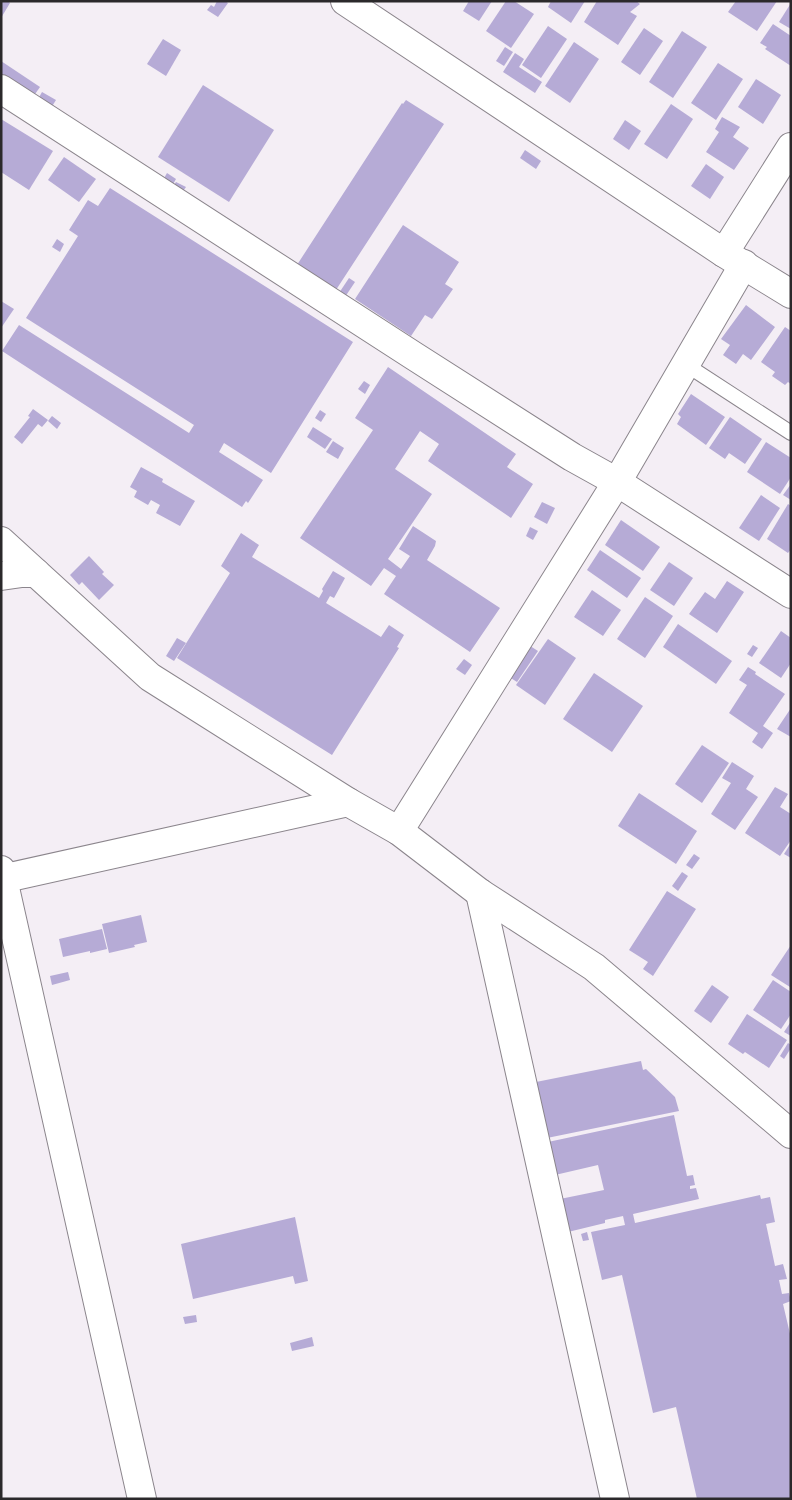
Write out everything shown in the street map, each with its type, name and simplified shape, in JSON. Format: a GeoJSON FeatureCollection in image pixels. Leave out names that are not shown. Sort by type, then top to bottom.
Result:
{"type":"FeatureCollection","features":[{"type":"Feature","properties":{"kind":"street"},"geometry":{"type":"LineString","coordinates":[[345,1],[791,294]]}},
{"type":"Feature","properties":{"kind":"street"},"geometry":{"type":"LineString","coordinates":[[1,89],[430,367],[572,457],[617,482],[791,594]]}},
{"type":"Feature","properties":{"kind":"street"},"geometry":{"type":"LineString","coordinates":[[399,831],[617,482],[685,364],[734,258],[791,147]]}},
{"type":"Feature","properties":{"kind":"street"},"geometry":{"type":"LineString","coordinates":[[1,541],[150,677],[348,802],[399,831],[480,893],[594,967],[791,1134]]}},
{"type":"Feature","properties":{"kind":"street"},"geometry":{"type":"LineString","coordinates":[[1,576],[36,573]]}},
{"type":"Feature","properties":{"kind":"street"},"geometry":{"type":"LineString","coordinates":[[142,1499],[2,876],[348,802]]}},
{"type":"Feature","properties":{"kind":"street"},"geometry":{"type":"LineString","coordinates":[[480,893],[615,1499]]}},
{"type":"Feature","properties":{"kind":"lane"},"geometry":{"type":"LineString","coordinates":[[685,364],[791,433]]}},
{"type":"Feature","properties":{"kind":"building"},"geometry":{"type":"Polygon","coordinates":[[[1,1],[8,1],[10,3],[1,18],[1,1]]]}},
{"type":"Feature","properties":{"kind":"building"},"geometry":{"type":"Polygon","coordinates":[[[217,1],[228,3],[218,17],[207,10],[211,5],[214,7],[217,1]]]}},
{"type":"Feature","properties":{"kind":"building"},"geometry":{"type":"Polygon","coordinates":[[[469,1],[492,1],[479,21],[463,11],[469,1]]]}},
{"type":"Feature","properties":{"kind":"building"},"geometry":{"type":"Polygon","coordinates":[[[506,1],[514,1],[534,14],[511,48],[486,31],[506,1]]]}},
{"type":"Feature","properties":{"kind":"building"},"geometry":{"type":"Polygon","coordinates":[[[551,1],[585,1],[571,23],[548,7],[551,1]]]}},
{"type":"Feature","properties":{"kind":"building"},"geometry":{"type":"Polygon","coordinates":[[[597,1],[636,1],[640,4],[630,12],[637,16],[618,45],[584,22],[597,1]]]}},
{"type":"Feature","properties":{"kind":"building"},"geometry":{"type":"Polygon","coordinates":[[[736,1],[777,1],[757,31],[728,12],[736,1]]]}},
{"type":"Feature","properties":{"kind":"building"},"geometry":{"type":"Polygon","coordinates":[[[791,3],[791,29],[779,22],[791,3]]]}},
{"type":"Feature","properties":{"kind":"building"},"geometry":{"type":"Polygon","coordinates":[[[773,24],[791,36],[791,66],[765,49],[767,47],[760,43],[773,24]]]}},
{"type":"Feature","properties":{"kind":"building"},"geometry":{"type":"Polygon","coordinates":[[[548,26],[567,39],[541,78],[522,65],[548,26]]]}},
{"type":"Feature","properties":{"kind":"building"},"geometry":{"type":"Polygon","coordinates":[[[644,28],[663,41],[640,75],[621,62],[644,28]]]}},
{"type":"Feature","properties":{"kind":"building"},"geometry":{"type":"Polygon","coordinates":[[[682,31],[707,47],[673,98],[649,82],[682,31]]]}},
{"type":"Feature","properties":{"kind":"building"},"geometry":{"type":"Polygon","coordinates":[[[163,39],[181,50],[166,76],[147,64],[163,39]]]}},
{"type":"Feature","properties":{"kind":"building"},"geometry":{"type":"Polygon","coordinates":[[[574,42],[599,59],[570,103],[545,86],[574,42]]]}},
{"type":"Feature","properties":{"kind":"building"},"geometry":{"type":"Polygon","coordinates":[[[505,47],[513,52],[504,66],[496,61],[505,47]]]}},
{"type":"Feature","properties":{"kind":"building"},"geometry":{"type":"Polygon","coordinates":[[[515,53],[524,59],[519,67],[542,82],[535,93],[503,72],[515,53]]]}},
{"type":"Feature","properties":{"kind":"building"},"geometry":{"type":"Polygon","coordinates":[[[1,61],[40,87],[33,97],[1,75],[1,61]]]}},
{"type":"Feature","properties":{"kind":"building"},"geometry":{"type":"Polygon","coordinates":[[[718,63],[743,79],[716,120],[691,103],[718,63]]]}},
{"type":"Feature","properties":{"kind":"building"},"geometry":{"type":"Polygon","coordinates":[[[756,79],[781,95],[763,124],[738,107],[756,79]]]}},
{"type":"Feature","properties":{"kind":"building"},"geometry":{"type":"Polygon","coordinates":[[[203,85],[274,130],[229,202],[158,157],[203,85]]]}},
{"type":"Feature","properties":{"kind":"building"},"geometry":{"type":"Polygon","coordinates":[[[42,92],[56,100],[51,108],[37,101],[42,92]]]}},
{"type":"Feature","properties":{"kind":"building"},"geometry":{"type":"Polygon","coordinates":[[[406,100],[444,124],[334,293],[295,268],[402,103],[406,100]]]}},
{"type":"Feature","properties":{"kind":"building"},"geometry":{"type":"Polygon","coordinates":[[[671,104],[693,119],[667,159],[644,144],[671,104]]]}},
{"type":"Feature","properties":{"kind":"building"},"geometry":{"type":"Polygon","coordinates":[[[722,117],[740,127],[733,137],[749,148],[734,170],[706,152],[719,132],[715,129],[722,117]]]}},
{"type":"Feature","properties":{"kind":"building"},"geometry":{"type":"Polygon","coordinates":[[[1,119],[53,151],[29,190],[1,172],[1,119]]]}},
{"type":"Feature","properties":{"kind":"building"},"geometry":{"type":"Polygon","coordinates":[[[625,120],[641,131],[629,150],[613,139],[625,120]]]}},
{"type":"Feature","properties":{"kind":"building"},"geometry":{"type":"Polygon","coordinates":[[[525,150],[541,161],[536,169],[520,158],[525,150]]]}},
{"type":"Feature","properties":{"kind":"building"},"geometry":{"type":"Polygon","coordinates":[[[64,157],[96,179],[79,202],[48,180],[64,157]]]}},
{"type":"Feature","properties":{"kind":"building"},"geometry":{"type":"Polygon","coordinates":[[[706,164],[724,177],[710,199],[691,186],[706,164]]]}},
{"type":"Feature","properties":{"kind":"building"},"geometry":{"type":"Polygon","coordinates":[[[167,173],[176,179],[171,188],[162,182],[167,173]]]}},
{"type":"Feature","properties":{"kind":"building"},"geometry":{"type":"Polygon","coordinates":[[[176,182],[186,187],[181,194],[172,188],[176,182]]]}},
{"type":"Feature","properties":{"kind":"building"},"geometry":{"type":"Polygon","coordinates":[[[110,188],[353,342],[271,473],[224,443],[219,452],[263,480],[248,503],[246,501],[242,507],[2,351],[19,325],[189,433],[194,425],[26,318],[78,236],[69,230],[88,200],[98,206],[110,188]]]}},
{"type":"Feature","properties":{"kind":"building"},"geometry":{"type":"Polygon","coordinates":[[[403,225],[459,262],[445,284],[453,289],[432,319],[425,315],[411,336],[355,299],[403,225]]]}},
{"type":"Feature","properties":{"kind":"building"},"geometry":{"type":"Polygon","coordinates":[[[57,239],[64,244],[60,252],[52,247],[57,239]]]}},
{"type":"Feature","properties":{"kind":"building"},"geometry":{"type":"Polygon","coordinates":[[[349,278],[355,282],[345,297],[339,293],[349,278]]]}},
{"type":"Feature","properties":{"kind":"building"},"geometry":{"type":"Polygon","coordinates":[[[1,301],[14,309],[1,328],[1,301]]]}},
{"type":"Feature","properties":{"kind":"building"},"geometry":{"type":"Polygon","coordinates":[[[746,305],[775,327],[751,360],[743,354],[736,364],[723,355],[730,345],[721,339],[746,305]]]}},
{"type":"Feature","properties":{"kind":"building"},"geometry":{"type":"Polygon","coordinates":[[[785,327],[791,331],[791,384],[788,382],[785,385],[772,376],[775,372],[761,362],[785,327]]]}},
{"type":"Feature","properties":{"kind":"building"},"geometry":{"type":"Polygon","coordinates":[[[388,367],[516,454],[507,467],[533,484],[511,518],[428,461],[439,444],[420,431],[395,469],[432,494],[388,559],[401,569],[410,556],[399,549],[413,526],[436,541],[427,560],[500,608],[470,652],[384,594],[396,576],[384,568],[371,586],[300,538],[373,430],[355,418],[388,367]]]}},
{"type":"Feature","properties":{"kind":"building"},"geometry":{"type":"Polygon","coordinates":[[[364,381],[370,385],[365,394],[358,389],[364,381]]]}},
{"type":"Feature","properties":{"kind":"building"},"geometry":{"type":"Polygon","coordinates":[[[691,394],[725,417],[706,445],[677,424],[681,417],[678,414],[691,394]]]}},
{"type":"Feature","properties":{"kind":"building"},"geometry":{"type":"Polygon","coordinates":[[[33,409],[48,420],[42,427],[38,424],[22,444],[14,437],[30,417],[28,416],[33,409]]]}},
{"type":"Feature","properties":{"kind":"building"},"geometry":{"type":"Polygon","coordinates":[[[320,410],[326,414],[321,422],[315,418],[320,410]]]}},
{"type":"Feature","properties":{"kind":"building"},"geometry":{"type":"Polygon","coordinates":[[[52,416],[61,423],[57,429],[48,421],[52,416]]]}},
{"type":"Feature","properties":{"kind":"building"},"geometry":{"type":"Polygon","coordinates":[[[730,417],[762,439],[745,464],[729,453],[725,459],[709,448],[730,417]]]}},
{"type":"Feature","properties":{"kind":"building"},"geometry":{"type":"Polygon","coordinates":[[[313,427],[332,439],[325,449],[307,437],[313,427]]]}},
{"type":"Feature","properties":{"kind":"building"},"geometry":{"type":"Polygon","coordinates":[[[333,441],[344,448],[338,459],[326,452],[333,441]]]}},
{"type":"Feature","properties":{"kind":"building"},"geometry":{"type":"Polygon","coordinates":[[[766,442],[791,458],[791,477],[780,494],[747,472],[766,442]]]}},
{"type":"Feature","properties":{"kind":"building"},"geometry":{"type":"Polygon","coordinates":[[[141,467],[163,479],[162,482],[195,501],[180,526],[156,513],[160,505],[151,500],[148,505],[134,497],[137,491],[130,487],[141,467]]]}},
{"type":"Feature","properties":{"kind":"building"},"geometry":{"type":"Polygon","coordinates":[[[791,484],[791,500],[783,495],[791,484]]]}},
{"type":"Feature","properties":{"kind":"building"},"geometry":{"type":"Polygon","coordinates":[[[761,495],[780,508],[759,541],[739,528],[761,495]]]}},
{"type":"Feature","properties":{"kind":"building"},"geometry":{"type":"Polygon","coordinates":[[[542,502],[555,508],[547,524],[534,517],[542,502]]]}},
{"type":"Feature","properties":{"kind":"building"},"geometry":{"type":"Polygon","coordinates":[[[788,504],[791,506],[791,549],[788,553],[767,539],[788,504]]]}},
{"type":"Feature","properties":{"kind":"building"},"geometry":{"type":"Polygon","coordinates":[[[621,520],[660,547],[643,571],[605,545],[621,520]]]}},
{"type":"Feature","properties":{"kind":"building"},"geometry":{"type":"Polygon","coordinates":[[[530,527],[538,531],[533,540],[526,536],[530,527]]]}},
{"type":"Feature","properties":{"kind":"building"},"geometry":{"type":"Polygon","coordinates":[[[241,533],[259,545],[252,557],[319,598],[333,571],[345,578],[334,598],[330,596],[326,603],[381,637],[389,625],[404,635],[397,647],[399,648],[332,755],[177,658],[230,573],[221,566],[241,533]]]}},
{"type":"Feature","properties":{"kind":"building"},"geometry":{"type":"Polygon","coordinates":[[[600,550],[641,578],[627,598],[587,570],[600,550]]]}},
{"type":"Feature","properties":{"kind":"building"},"geometry":{"type":"Polygon","coordinates":[[[89,556],[104,572],[102,574],[114,585],[99,600],[82,582],[79,585],[70,575],[89,556]]]}},
{"type":"Feature","properties":{"kind":"building"},"geometry":{"type":"Polygon","coordinates":[[[669,562],[693,578],[674,606],[650,590],[669,562]]]}},
{"type":"Feature","properties":{"kind":"building"},"geometry":{"type":"Polygon","coordinates":[[[727,581],[744,592],[717,633],[689,614],[705,592],[715,599],[727,581]]]}},
{"type":"Feature","properties":{"kind":"building"},"geometry":{"type":"Polygon","coordinates":[[[592,590],[621,610],[603,636],[574,617],[592,590]]]}},
{"type":"Feature","properties":{"kind":"building"},"geometry":{"type":"Polygon","coordinates":[[[645,597],[673,616],[645,658],[617,639],[645,597]]]}},
{"type":"Feature","properties":{"kind":"building"},"geometry":{"type":"Polygon","coordinates":[[[678,624],[732,661],[716,684],[663,647],[678,624]]]}},
{"type":"Feature","properties":{"kind":"building"},"geometry":{"type":"Polygon","coordinates":[[[781,631],[791,638],[791,663],[781,678],[759,663],[781,631]]]}},
{"type":"Feature","properties":{"kind":"building"},"geometry":{"type":"Polygon","coordinates":[[[177,638],[186,643],[174,661],[166,656],[177,638]]]}},
{"type":"Feature","properties":{"kind":"building"},"geometry":{"type":"Polygon","coordinates":[[[548,639],[576,658],[545,705],[516,685],[548,639]]]}},
{"type":"Feature","properties":{"kind":"building"},"geometry":{"type":"Polygon","coordinates":[[[524,642],[538,651],[517,682],[503,673],[524,642]]]}},
{"type":"Feature","properties":{"kind":"building"},"geometry":{"type":"Polygon","coordinates":[[[753,645],[758,648],[752,657],[747,654],[753,645]]]}},
{"type":"Feature","properties":{"kind":"building"},"geometry":{"type":"Polygon","coordinates":[[[464,659],[472,665],[465,675],[456,669],[464,659]]]}},
{"type":"Feature","properties":{"kind":"building"},"geometry":{"type":"Polygon","coordinates":[[[748,667],[756,672],[755,674],[785,694],[763,726],[773,733],[762,749],[752,742],[758,733],[729,713],[747,685],[739,680],[748,667]]]}},
{"type":"Feature","properties":{"kind":"building"},"geometry":{"type":"Polygon","coordinates":[[[594,673],[643,706],[612,752],[563,719],[594,673]]]}},
{"type":"Feature","properties":{"kind":"building"},"geometry":{"type":"Polygon","coordinates":[[[791,708],[791,737],[777,729],[791,708]]]}},
{"type":"Feature","properties":{"kind":"building"},"geometry":{"type":"Polygon","coordinates":[[[702,745],[729,763],[702,803],[675,784],[702,745]]]}},
{"type":"Feature","properties":{"kind":"building"},"geometry":{"type":"Polygon","coordinates":[[[732,762],[754,776],[746,789],[758,797],[735,830],[711,814],[731,783],[722,778],[732,762]]]}},
{"type":"Feature","properties":{"kind":"building"},"geometry":{"type":"Polygon","coordinates":[[[775,787],[788,794],[780,807],[791,814],[791,840],[780,856],[745,833],[775,787]]]}},
{"type":"Feature","properties":{"kind":"building"},"geometry":{"type":"Polygon","coordinates":[[[639,793],[697,831],[676,864],[618,826],[639,793]]]}},
{"type":"Feature","properties":{"kind":"building"},"geometry":{"type":"Polygon","coordinates":[[[791,843],[791,858],[784,854],[791,843]]]}},
{"type":"Feature","properties":{"kind":"building"},"geometry":{"type":"Polygon","coordinates":[[[694,854],[700,858],[692,869],[686,865],[694,854]]]}},
{"type":"Feature","properties":{"kind":"building"},"geometry":{"type":"Polygon","coordinates":[[[682,872],[688,876],[678,891],[672,886],[682,872]]]}},
{"type":"Feature","properties":{"kind":"building"},"geometry":{"type":"Polygon","coordinates":[[[667,891],[696,909],[653,976],[643,969],[648,962],[629,950],[667,891]]]}},
{"type":"Feature","properties":{"kind":"building"},"geometry":{"type":"Polygon","coordinates":[[[141,915],[147,942],[109,953],[102,924],[141,915]]]}},
{"type":"Feature","properties":{"kind":"building"},"geometry":{"type":"Polygon","coordinates":[[[102,929],[107,949],[63,957],[59,939],[102,929]]]}},
{"type":"Feature","properties":{"kind":"building"},"geometry":{"type":"Polygon","coordinates":[[[791,945],[791,986],[790,987],[771,975],[791,945]]]}},
{"type":"Feature","properties":{"kind":"building"},"geometry":{"type":"Polygon","coordinates":[[[68,972],[70,980],[52,985],[50,976],[68,972]]]}},
{"type":"Feature","properties":{"kind":"building"},"geometry":{"type":"Polygon","coordinates":[[[773,980],[791,992],[791,1014],[781,1029],[753,1010],[773,980]]]}},
{"type":"Feature","properties":{"kind":"building"},"geometry":{"type":"Polygon","coordinates":[[[712,985],[729,997],[711,1023],[694,1011],[712,985]]]}},
{"type":"Feature","properties":{"kind":"building"},"geometry":{"type":"Polygon","coordinates":[[[747,1014],[787,1040],[769,1068],[745,1052],[743,1054],[728,1044],[747,1014]]]}},
{"type":"Feature","properties":{"kind":"building"},"geometry":{"type":"Polygon","coordinates":[[[791,1024],[791,1036],[784,1032],[791,1024]]]}},
{"type":"Feature","properties":{"kind":"building"},"geometry":{"type":"Polygon","coordinates":[[[788,1043],[791,1045],[791,1048],[784,1059],[780,1056],[788,1043]]]}},
{"type":"Feature","properties":{"kind":"building"},"geometry":{"type":"Polygon","coordinates":[[[641,1061],[643,1070],[646,1069],[675,1097],[679,1111],[547,1138],[536,1082],[641,1061]]]}},
{"type":"Feature","properties":{"kind":"building"},"geometry":{"type":"Polygon","coordinates":[[[674,1115],[687,1176],[693,1175],[695,1185],[690,1186],[690,1189],[696,1188],[699,1199],[633,1214],[635,1223],[760,1195],[761,1199],[770,1197],[775,1222],[766,1224],[775,1266],[783,1264],[787,1279],[779,1280],[782,1294],[789,1293],[791,1301],[783,1304],[791,1338],[791,1499],[697,1499],[676,1407],[653,1413],[622,1275],[602,1280],[591,1232],[625,1225],[623,1216],[605,1220],[605,1223],[568,1232],[560,1199],[604,1190],[598,1165],[555,1175],[548,1142],[674,1115]]]}},
{"type":"Feature","properties":{"kind":"building"},"geometry":{"type":"Polygon","coordinates":[[[295,1217],[308,1281],[295,1284],[293,1276],[193,1299],[181,1244],[295,1217]]]}},
{"type":"Feature","properties":{"kind":"building"},"geometry":{"type":"Polygon","coordinates":[[[587,1232],[589,1240],[583,1241],[581,1234],[587,1232]]]}},
{"type":"Feature","properties":{"kind":"building"},"geometry":{"type":"Polygon","coordinates":[[[196,1315],[197,1322],[185,1324],[183,1317],[196,1315]]]}},
{"type":"Feature","properties":{"kind":"building"},"geometry":{"type":"Polygon","coordinates":[[[312,1337],[314,1346],[292,1351],[290,1343],[312,1337]]]}}]}
